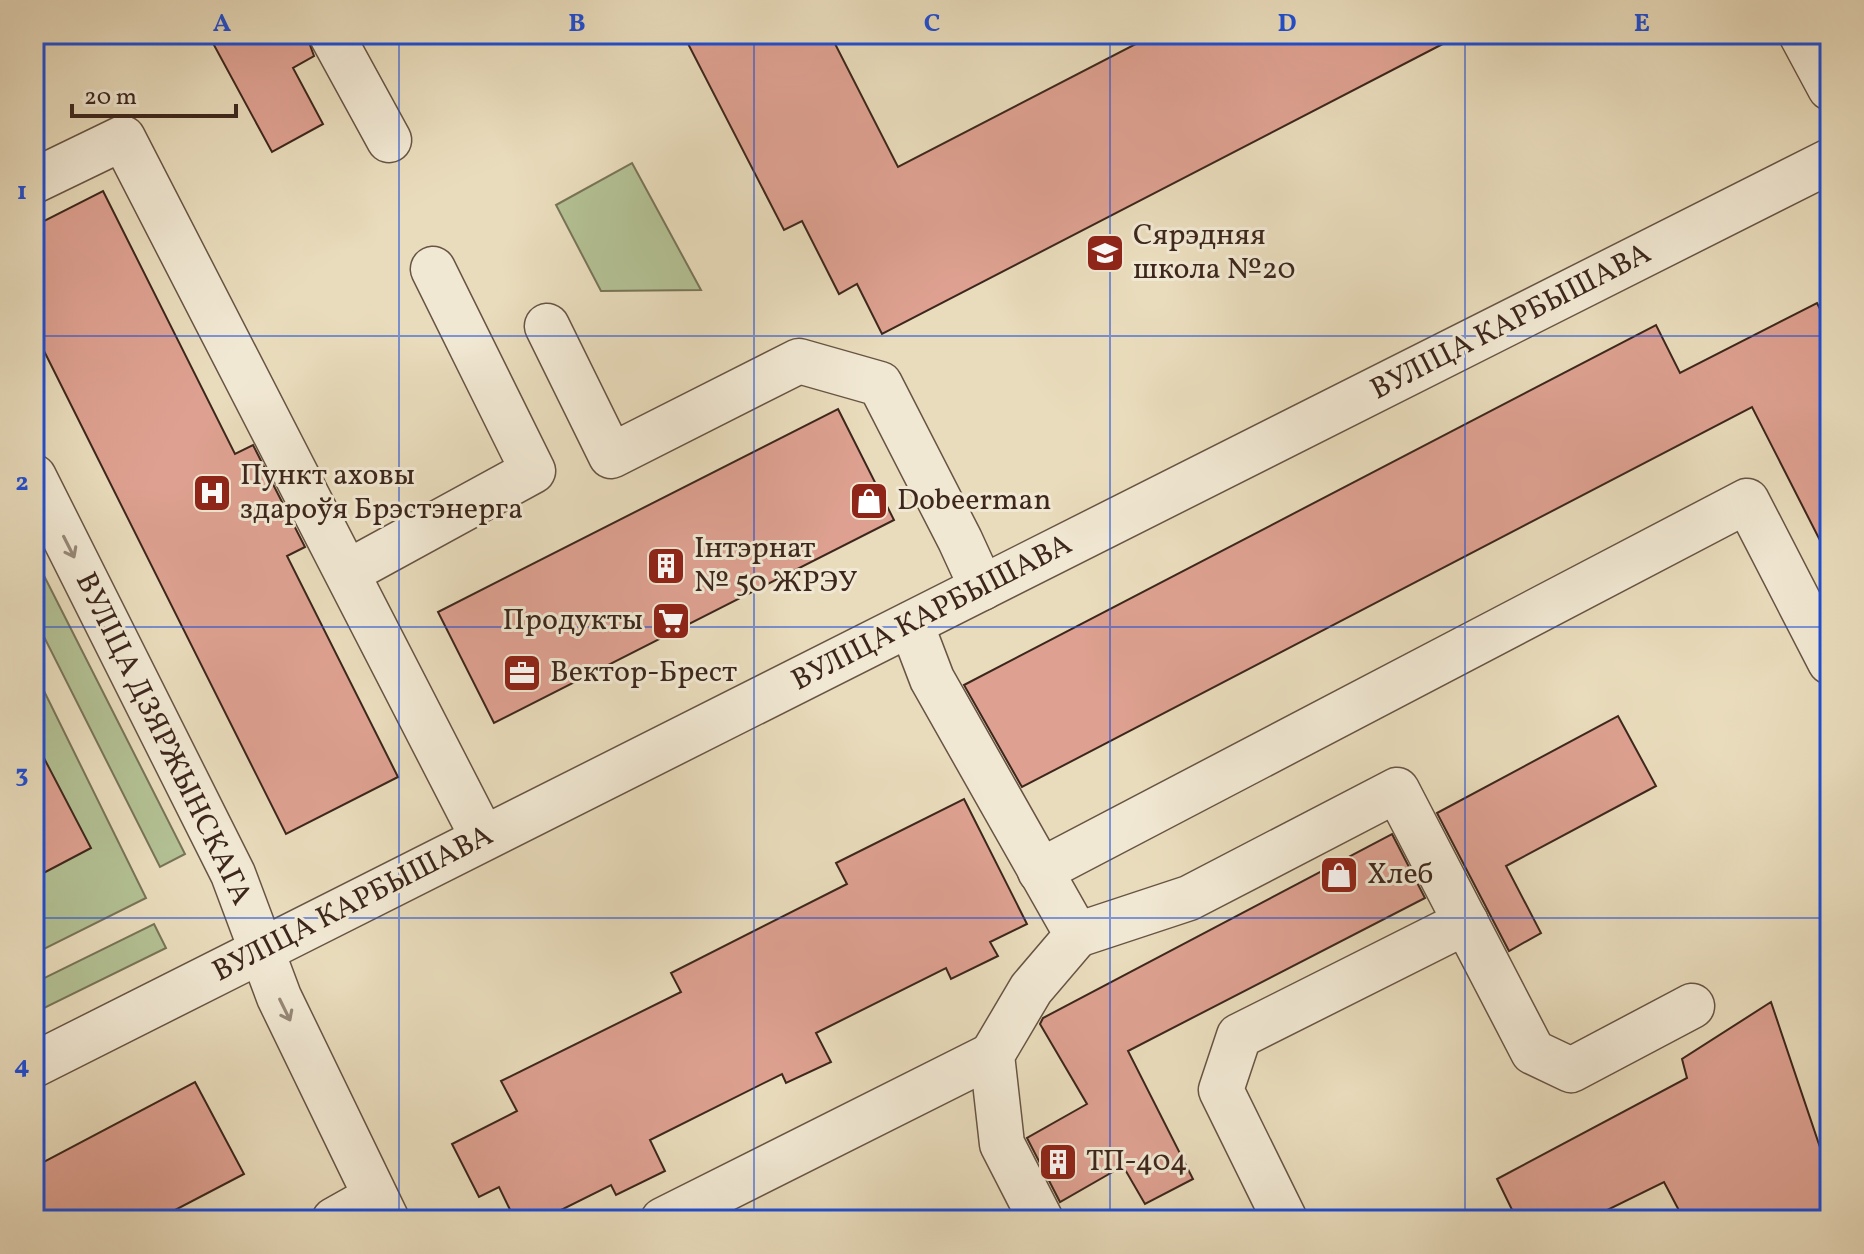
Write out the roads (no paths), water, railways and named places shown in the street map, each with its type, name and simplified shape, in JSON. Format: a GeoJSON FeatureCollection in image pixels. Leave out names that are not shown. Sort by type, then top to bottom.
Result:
{"type":"FeatureCollection","features":[{"type":"Feature","properties":{"kind":"street"},"geometry":{"type":"LineString","coordinates":[[331,34],[389,140]]}},
{"type":"Feature","properties":{"kind":"street"},"geometry":{"type":"LineString","coordinates":[[1801,34],[1830,88]]}},
{"type":"Feature","properties":{"kind":"street"},"geometry":{"type":"LineString","coordinates":[[34,181],[123,138],[483,838]]}},
{"type":"Feature","properties":{"kind":"street","name":"ВУЛІЦА КАРБЫШАВА"},"geometry":{"type":"LineString","coordinates":[[34,1065],[1830,161]]}},
{"type":"Feature","properties":{"kind":"street"},"geometry":{"type":"LineString","coordinates":[[348,572],[533,471],[433,269]]}},
{"type":"Feature","properties":{"kind":"street"},"geometry":{"type":"LineString","coordinates":[[547,326],[611,456],[799,361],[880,384],[982,588]]}},
{"type":"Feature","properties":{"kind":"street","name":"ВУЛІЦА ДЗЯРЖЫНСКАГА"},"geometry":{"type":"LineString","coordinates":[[34,477],[233,874],[279,997],[381,1209]]}},
{"type":"Feature","properties":{"kind":"street"},"geometry":{"type":"LineString","coordinates":[[1040,871],[1747,501],[1830,662]]}},
{"type":"Feature","properties":{"kind":"street"},"geometry":{"type":"LineString","coordinates":[[911,624],[932,679],[1077,935]]}},
{"type":"Feature","properties":{"kind":"street"},"geometry":{"type":"LineString","coordinates":[[663,1220],[992,1055],[1031,989],[1077,935],[1189,898],[1397,790],[1533,1052],[1571,1070],[1692,1006]]}},
{"type":"Feature","properties":{"kind":"street"},"geometry":{"type":"LineString","coordinates":[[1285,1220],[1221,1090],[1239,1036],[1466,922]]}},
{"type":"Feature","properties":{"kind":"street"},"geometry":{"type":"LineString","coordinates":[[992,1055],[1002,1144],[1041,1220]]}},
{"type":"Feature","properties":{"kind":"street"},"geometry":{"type":"LineString","coordinates":[[334,1220],[381,1209]]}},
{"type":"Feature","properties":{"kind":"place","name":"Сярэдняя школа №20"},"geometry":{"type":"Point","coordinates":[1105,253]}},
{"type":"Feature","properties":{"kind":"place","name":"Пункт аховы здароўя Брэстэнерга"},"geometry":{"type":"Point","coordinates":[212,493]}},
{"type":"Feature","properties":{"kind":"place","name":"Dobeerman"},"geometry":{"type":"Point","coordinates":[869,501]}},
{"type":"Feature","properties":{"kind":"place","name":"Інтэрнат № 50 ЖРЭУ"},"geometry":{"type":"Point","coordinates":[666,566]}},
{"type":"Feature","properties":{"kind":"place","name":"Продукты"},"geometry":{"type":"Point","coordinates":[671,621]}},
{"type":"Feature","properties":{"kind":"place","name":"Вектор-Брест"},"geometry":{"type":"Point","coordinates":[522,673]}},
{"type":"Feature","properties":{"kind":"place","name":"Хлеб"},"geometry":{"type":"Point","coordinates":[1339,875]}},
{"type":"Feature","properties":{"kind":"place","name":"ТП-404"},"geometry":{"type":"Point","coordinates":[1058,1162]}}]}
